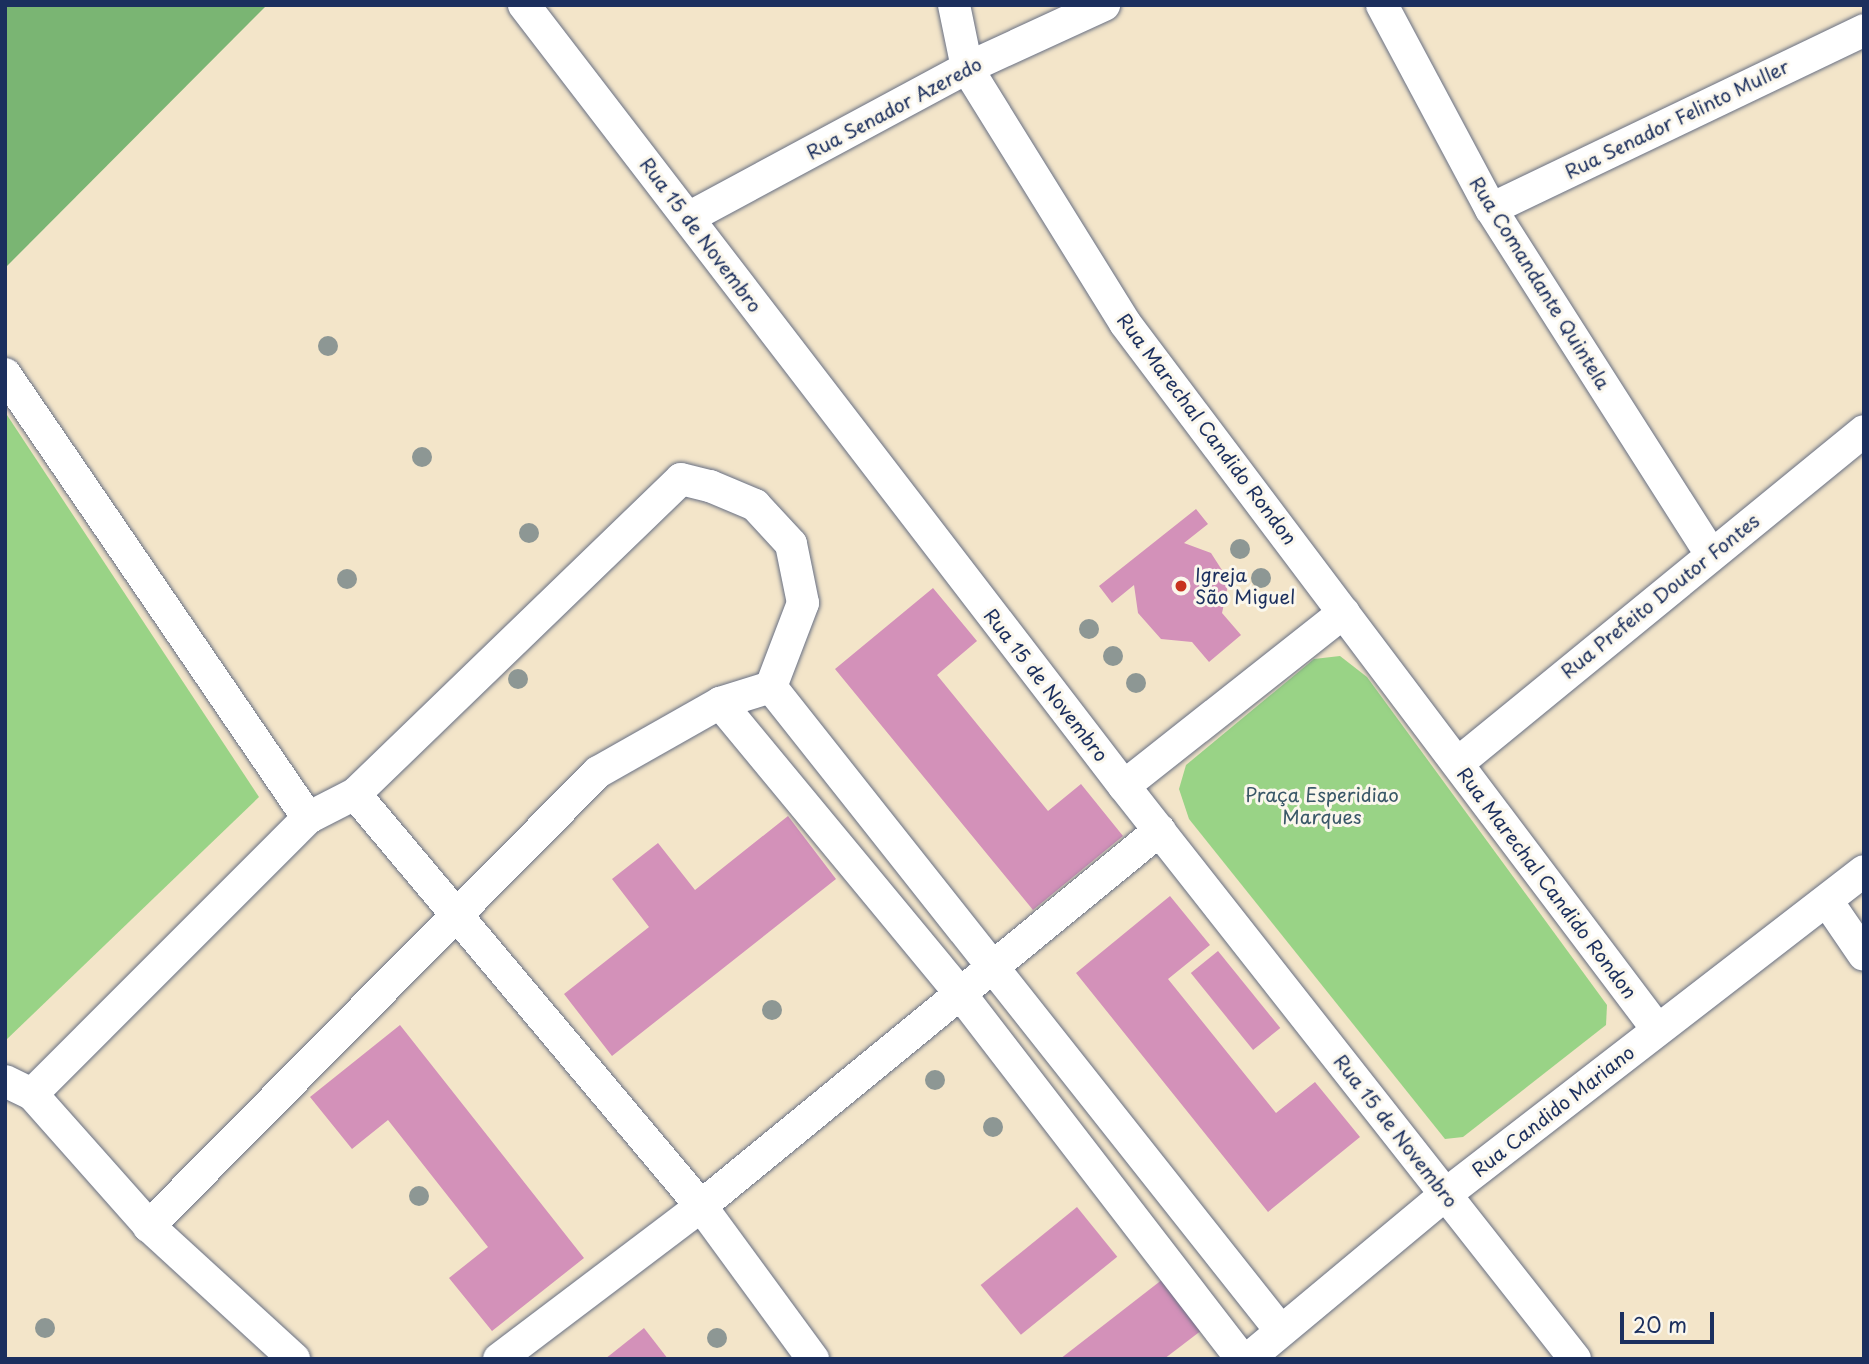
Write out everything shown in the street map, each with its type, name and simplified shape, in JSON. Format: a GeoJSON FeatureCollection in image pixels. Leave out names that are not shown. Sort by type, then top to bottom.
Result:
{"type":"FeatureCollection","features":[{"type":"Feature","properties":{"kind":"street","name":"Rua 15 de Novembro"},"geometry":{"type":"LineString","coordinates":[[524,5],[1124,786],[1575,1359]]}},
{"type":"Feature","properties":{"kind":"street","name":"Rua Marechal Candido Rondon"},"geometry":{"type":"LineString","coordinates":[[954,5],[967,68],[1125,323],[1657,1029]]}},
{"type":"Feature","properties":{"kind":"street","name":"Rua Senador Azeredo"},"geometry":{"type":"LineString","coordinates":[[688,218],[967,68],[1104,5]]}},
{"type":"Feature","properties":{"kind":"street","name":"Rua Comandante Quintela"},"geometry":{"type":"LineString","coordinates":[[1382,5],[1491,209],[1711,554]]}},
{"type":"Feature","properties":{"kind":"street","name":"Rua Senador Felinto Muller"},"geometry":{"type":"LineString","coordinates":[[1491,209],[1864,30]]}},
{"type":"Feature","properties":{"kind":"street"},"geometry":{"type":"LineString","coordinates":[[5,374],[309,818]]}},
{"type":"Feature","properties":{"kind":"street","name":"Rua Prefeito Doutor Fontes"},"geometry":{"type":"LineString","coordinates":[[1458,763],[1864,431]]}},
{"type":"Feature","properties":{"kind":"street"},"geometry":{"type":"LineString","coordinates":[[294,1359],[149,1226],[19,1088],[309,818],[355,794],[681,480],[710,486],[755,505],[791,544],[803,603],[771,687]]}},
{"type":"Feature","properties":{"kind":"street"},"geometry":{"type":"LineString","coordinates":[[1124,786],[1344,612]]}},
{"type":"Feature","properties":{"kind":"street"},"geometry":{"type":"LineString","coordinates":[[149,1226],[598,772],[720,703],[771,687]]}},
{"type":"Feature","properties":{"kind":"street"},"geometry":{"type":"LineString","coordinates":[[771,687],[1280,1330]]}},
{"type":"Feature","properties":{"kind":"street"},"geometry":{"type":"LineString","coordinates":[[720,703],[959,992],[1242,1359]]}},
{"type":"Feature","properties":{"kind":"street"},"geometry":{"type":"LineString","coordinates":[[355,794],[701,1206],[813,1359]]}},
{"type":"Feature","properties":{"kind":"street"},"geometry":{"type":"LineString","coordinates":[[499,1359],[701,1206],[1160,830]]}},
{"type":"Feature","properties":{"kind":"street","name":"Rua Candido Mariano"},"geometry":{"type":"LineString","coordinates":[[1248,1359],[1446,1194],[1864,871]]}},
{"type":"Feature","properties":{"kind":"street"},"geometry":{"type":"LineString","coordinates":[[1827,901],[1864,954]]}},
{"type":"Feature","properties":{"kind":"green space"},"geometry":{"type":"Polygon","coordinates":[[[5,5],[267,5],[5,268],[5,5]]]}},
{"type":"Feature","properties":{"kind":"green space"},"geometry":{"type":"Polygon","coordinates":[[[5,412],[259,797],[5,1041],[5,412]]]}},
{"type":"Feature","properties":{"kind":"green space","name":"Praça Esperidiao Marques"},"geometry":{"type":"Polygon","coordinates":[[[1340,656],[1367,677],[1607,1005],[1606,1025],[1463,1137],[1445,1139],[1189,819],[1179,789],[1186,765],[1314,659],[1340,656]]]}},
{"type":"Feature","properties":{"kind":"building","name":"Igreja São Miguel"},"geometry":{"type":"Polygon","coordinates":[[[1196,509],[1208,524],[1184,543],[1211,553],[1229,581],[1222,613],[1241,635],[1209,662],[1192,642],[1161,639],[1138,613],[1134,585],[1112,603],[1099,586],[1196,509]]]}},
{"type":"Feature","properties":{"kind":"building"},"geometry":{"type":"Polygon","coordinates":[[[933,588],[977,641],[937,675],[1048,811],[1081,784],[1123,836],[1033,910],[835,669],[933,588]]]}},
{"type":"Feature","properties":{"kind":"building"},"geometry":{"type":"Polygon","coordinates":[[[788,816],[836,879],[612,1056],[564,994],[649,927],[612,879],[658,843],[695,890],[788,816]]]}},
{"type":"Feature","properties":{"kind":"building"},"geometry":{"type":"Polygon","coordinates":[[[1170,896],[1210,945],[1168,979],[1276,1113],[1315,1082],[1360,1137],[1268,1212],[1076,973],[1170,896]]]}},
{"type":"Feature","properties":{"kind":"building"},"geometry":{"type":"Polygon","coordinates":[[[1218,951],[1280,1028],[1253,1050],[1191,973],[1218,951]]]}},
{"type":"Feature","properties":{"kind":"building"},"geometry":{"type":"Polygon","coordinates":[[[400,1025],[584,1258],[492,1331],[449,1278],[488,1247],[388,1120],[352,1149],[310,1097],[400,1025]]]}},
{"type":"Feature","properties":{"kind":"building"},"geometry":{"type":"Polygon","coordinates":[[[1077,1207],[1117,1257],[1021,1335],[981,1285],[1077,1207]]]}},
{"type":"Feature","properties":{"kind":"building"},"geometry":{"type":"Polygon","coordinates":[[[1163,1279],[1202,1330],[1164,1359],[1060,1359],[1163,1279]]]}},
{"type":"Feature","properties":{"kind":"building"},"geometry":{"type":"Polygon","coordinates":[[[644,1328],[668,1359],[605,1359],[644,1328]]]}},
{"type":"Feature","properties":{"kind":"place","name":"Igreja São Miguel"},"geometry":{"type":"Point","coordinates":[1181,586]}}]}
